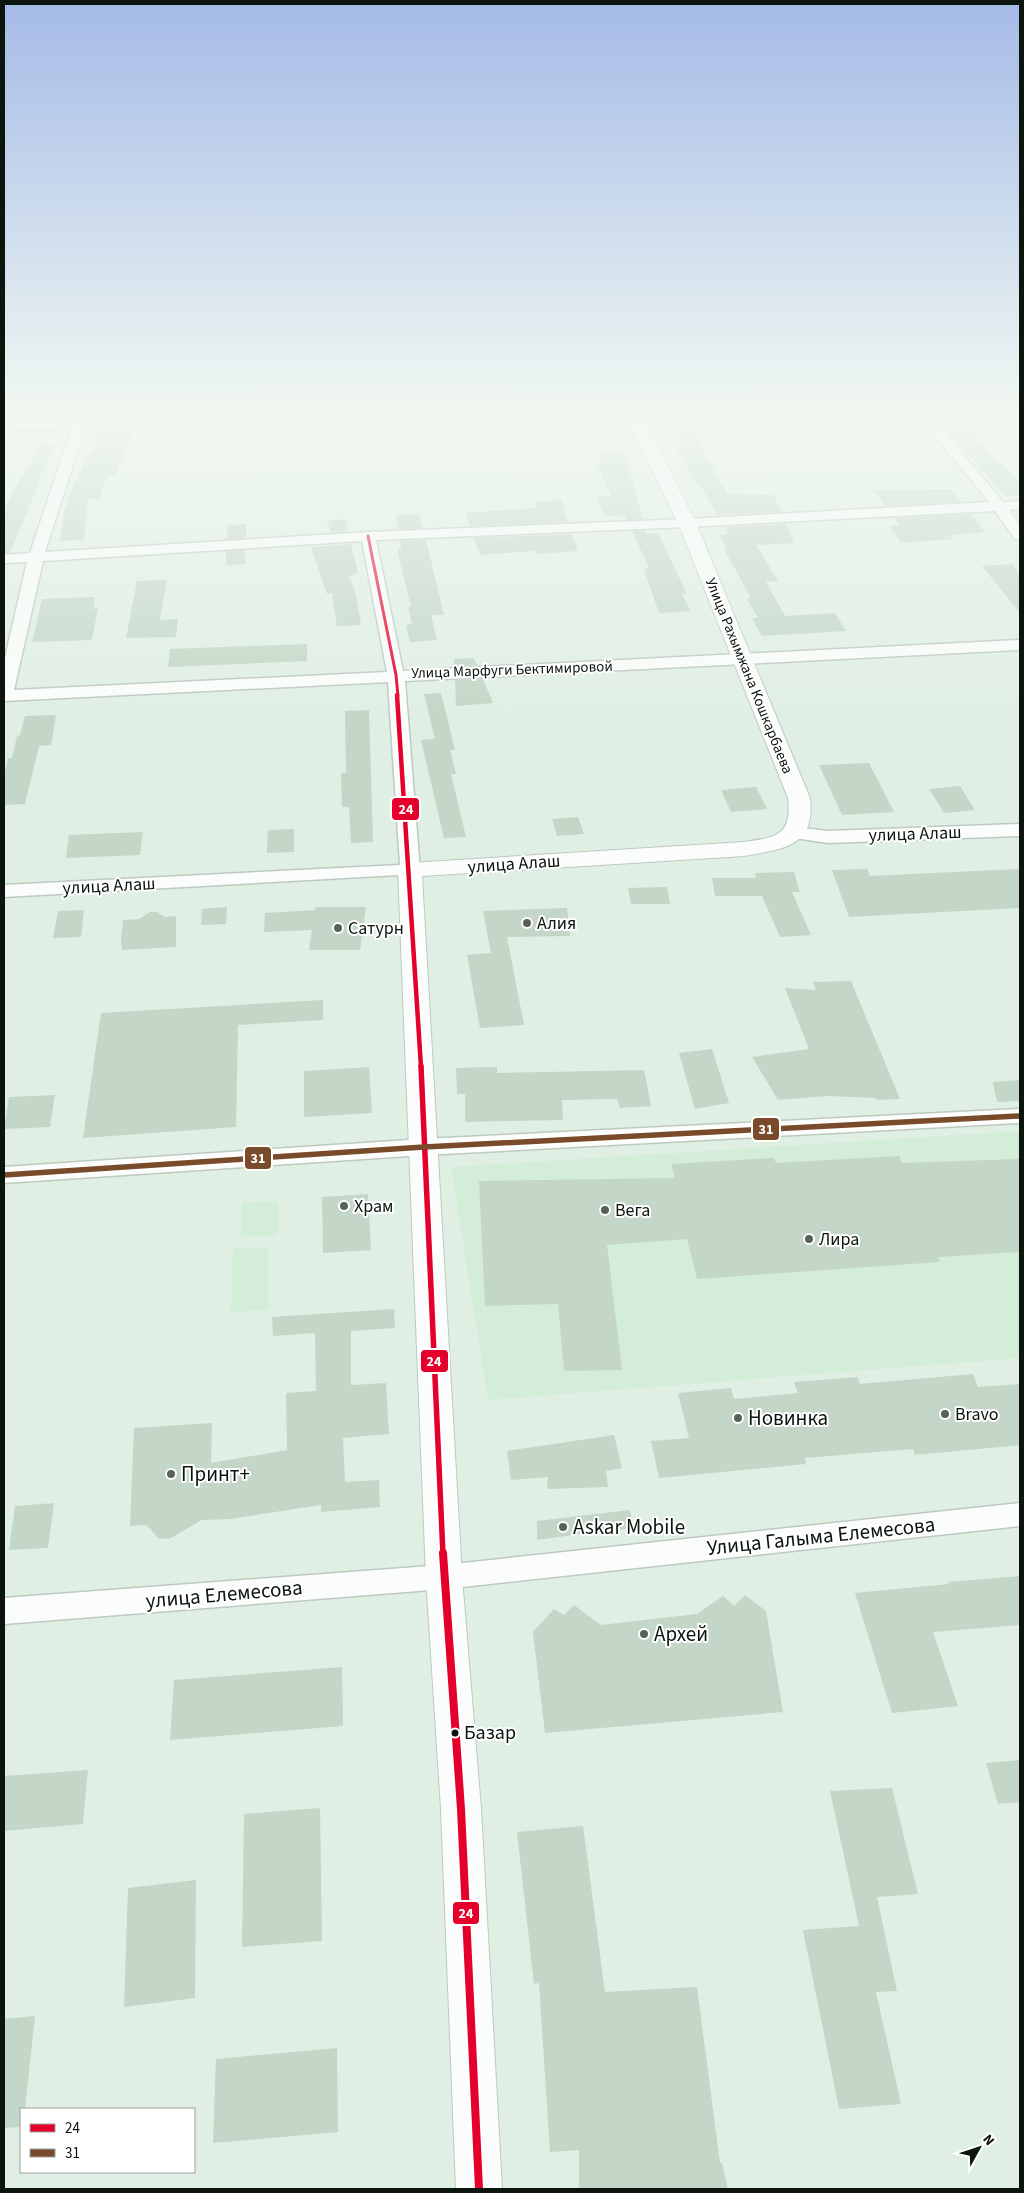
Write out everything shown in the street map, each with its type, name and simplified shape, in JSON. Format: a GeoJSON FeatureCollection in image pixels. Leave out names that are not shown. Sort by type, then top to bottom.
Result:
{"type":"FeatureCollection","features":[{"type":"Feature","properties":{"kind":"street"},"geometry":{"type":"LineString","coordinates":[[4,696],[36,557],[49,514]]}},
{"type":"Feature","properties":{"kind":"street","name":"Улица Рахымжана Кошкарбаева"},"geometry":{"type":"LineString","coordinates":[[683,514],[799,798],[802,812],[800,826],[795,833]]}},
{"type":"Feature","properties":{"kind":"street"},"geometry":{"type":"LineString","coordinates":[[4,559],[368,536],[846,514]]}},
{"type":"Feature","properties":{"kind":"street"},"geometry":{"type":"LineString","coordinates":[[1005,514],[1020,536]]}},
{"type":"Feature","properties":{"kind":"street"},"geometry":{"type":"LineString","coordinates":[[368,536],[396,675],[410,870],[444,1577],[460,1808],[479,2189]]}},
{"type":"Feature","properties":{"kind":"street","name":"Улица Марфуги Бектимировой"},"geometry":{"type":"LineString","coordinates":[[4,696],[1020,645]]}},
{"type":"Feature","properties":{"kind":"street","name":"улица Алаш"},"geometry":{"type":"LineString","coordinates":[[4,891],[410,870],[744,849],[771,843],[795,833],[828,837],[1020,830]]}},
{"type":"Feature","properties":{"kind":"street"},"geometry":{"type":"LineString","coordinates":[[4,1175],[424,1147],[1020,1116]]}},
{"type":"Feature","properties":{"kind":"street","name":"Улица Галыма Елемесова"},"geometry":{"type":"LineString","coordinates":[[444,1577],[1020,1514]]}},
{"type":"Feature","properties":{"kind":"street","name":"улица Елемесова"},"geometry":{"type":"LineString","coordinates":[[4,1612],[444,1577]]}},
{"type":"Feature","properties":{"kind":"shaded area"},"geometry":{"type":"Polygon","coordinates":[[[1020,1131],[1020,1358],[488,1400],[451,1167],[1020,1131]]]}},
{"type":"Feature","properties":{"kind":"shaded area"},"geometry":{"type":"Polygon","coordinates":[[[278,1201],[278,1235],[241,1237],[242,1203],[278,1201]]]}},
{"type":"Feature","properties":{"kind":"shaded area"},"geometry":{"type":"Polygon","coordinates":[[[268,1247],[268,1310],[231,1312],[233,1249],[268,1247]]]}},
{"type":"Feature","properties":{"kind":"building"},"geometry":{"type":"Polygon","coordinates":[[[4,514],[26,514],[10,553],[4,553],[4,514]]]}},
{"type":"Feature","properties":{"kind":"building"},"geometry":{"type":"Polygon","coordinates":[[[64,514],[87,514],[84,540],[60,541],[64,514]]]}},
{"type":"Feature","properties":{"kind":"building"},"geometry":{"type":"Polygon","coordinates":[[[419,514],[423,528],[399,529],[396,515],[419,514]]]}},
{"type":"Feature","properties":{"kind":"building"},"geometry":{"type":"Polygon","coordinates":[[[466,514],[566,514],[568,522],[470,526],[466,514]]]}},
{"type":"Feature","properties":{"kind":"building"},"geometry":{"type":"Polygon","coordinates":[[[605,514],[642,514],[643,519],[627,520],[624,515],[606,517],[605,514]]]}},
{"type":"Feature","properties":{"kind":"building"},"geometry":{"type":"Polygon","coordinates":[[[971,514],[985,532],[949,535],[953,539],[901,543],[889,526],[899,525],[894,518],[971,514]]]}},
{"type":"Feature","properties":{"kind":"building"},"geometry":{"type":"Polygon","coordinates":[[[346,519],[348,531],[331,532],[327,521],[346,519]]]}},
{"type":"Feature","properties":{"kind":"building"},"geometry":{"type":"Polygon","coordinates":[[[246,524],[246,538],[227,539],[227,525],[246,524]]]}},
{"type":"Feature","properties":{"kind":"building"},"geometry":{"type":"Polygon","coordinates":[[[786,524],[794,543],[756,545],[778,581],[766,582],[785,616],[835,613],[846,631],[762,636],[752,618],[758,618],[747,599],[751,598],[725,551],[727,550],[719,535],[729,534],[725,527],[786,524]]]}},
{"type":"Feature","properties":{"kind":"building"},"geometry":{"type":"Polygon","coordinates":[[[632,531],[646,531],[647,534],[658,533],[687,594],[682,594],[691,611],[659,613],[644,569],[649,568],[632,531]]]}},
{"type":"Feature","properties":{"kind":"building"},"geometry":{"type":"Polygon","coordinates":[[[572,534],[578,551],[536,554],[535,551],[480,555],[474,538],[572,534]]]}},
{"type":"Feature","properties":{"kind":"building"},"geometry":{"type":"Polygon","coordinates":[[[426,540],[444,615],[431,615],[437,640],[410,642],[406,625],[412,624],[408,607],[411,607],[397,549],[401,549],[400,541],[426,540]]]}},
{"type":"Feature","properties":{"kind":"building"},"geometry":{"type":"Polygon","coordinates":[[[351,544],[358,573],[349,576],[356,594],[361,625],[337,626],[332,593],[327,594],[311,547],[351,544]]]}},
{"type":"Feature","properties":{"kind":"building"},"geometry":{"type":"Polygon","coordinates":[[[245,550],[245,564],[226,565],[226,551],[245,550]]]}},
{"type":"Feature","properties":{"kind":"building"},"geometry":{"type":"Polygon","coordinates":[[[1012,564],[1020,574],[1020,613],[982,566],[1012,564]]]}},
{"type":"Feature","properties":{"kind":"building"},"geometry":{"type":"Polygon","coordinates":[[[167,580],[160,620],[178,619],[176,637],[126,638],[137,581],[167,580]]]}},
{"type":"Feature","properties":{"kind":"building"},"geometry":{"type":"Polygon","coordinates":[[[95,597],[93,609],[98,608],[92,640],[32,642],[42,599],[95,597]]]}},
{"type":"Feature","properties":{"kind":"building"},"geometry":{"type":"Polygon","coordinates":[[[307,644],[307,661],[168,667],[170,649],[307,644]]]}},
{"type":"Feature","properties":{"kind":"building"},"geometry":{"type":"Polygon","coordinates":[[[474,658],[477,665],[454,667],[454,659],[474,658]]]}},
{"type":"Feature","properties":{"kind":"building"},"geometry":{"type":"Polygon","coordinates":[[[483,679],[493,703],[456,706],[455,680],[483,679]]]}},
{"type":"Feature","properties":{"kind":"building"},"geometry":{"type":"Polygon","coordinates":[[[441,693],[455,750],[450,750],[456,774],[451,774],[466,837],[444,838],[421,740],[435,739],[424,694],[441,693]]]}},
{"type":"Feature","properties":{"kind":"building"},"geometry":{"type":"Polygon","coordinates":[[[369,710],[373,842],[351,843],[349,807],[342,807],[341,773],[346,773],[345,711],[369,710]]]}},
{"type":"Feature","properties":{"kind":"building"},"geometry":{"type":"Polygon","coordinates":[[[56,715],[51,745],[39,746],[25,804],[4,805],[4,777],[8,758],[12,758],[17,736],[20,735],[25,716],[56,715]]]}},
{"type":"Feature","properties":{"kind":"building"},"geometry":{"type":"Polygon","coordinates":[[[869,763],[894,812],[842,815],[819,765],[869,763]]]}},
{"type":"Feature","properties":{"kind":"building"},"geometry":{"type":"Polygon","coordinates":[[[960,786],[975,810],[944,813],[929,789],[960,786]]]}},
{"type":"Feature","properties":{"kind":"building"},"geometry":{"type":"Polygon","coordinates":[[[756,787],[767,809],[731,812],[721,790],[756,787]]]}},
{"type":"Feature","properties":{"kind":"building"},"geometry":{"type":"Polygon","coordinates":[[[578,817],[584,834],[557,836],[552,819],[578,817]]]}},
{"type":"Feature","properties":{"kind":"building"},"geometry":{"type":"Polygon","coordinates":[[[294,829],[294,852],[267,853],[268,830],[294,829]]]}},
{"type":"Feature","properties":{"kind":"building"},"geometry":{"type":"Polygon","coordinates":[[[143,832],[140,855],[66,858],[69,835],[143,832]]]}},
{"type":"Feature","properties":{"kind":"building"},"geometry":{"type":"Polygon","coordinates":[[[867,869],[870,876],[1020,869],[1020,908],[849,917],[832,870],[867,869]]]}},
{"type":"Feature","properties":{"kind":"building"},"geometry":{"type":"Polygon","coordinates":[[[794,872],[800,892],[792,892],[811,935],[780,937],[762,896],[715,896],[712,878],[756,878],[755,873],[794,872]]]}},
{"type":"Feature","properties":{"kind":"building"},"geometry":{"type":"Polygon","coordinates":[[[667,887],[670,904],[631,904],[628,888],[667,887]]]}},
{"type":"Feature","properties":{"kind":"building"},"geometry":{"type":"Polygon","coordinates":[[[227,907],[226,924],[201,925],[202,909],[227,907]]]}},
{"type":"Feature","properties":{"kind":"building","name":"Сатурн"},"geometry":{"type":"Polygon","coordinates":[[[316,907],[366,907],[360,950],[309,950],[312,930],[264,932],[265,913],[315,910],[316,907]]]}},
{"type":"Feature","properties":{"kind":"building"},"geometry":{"type":"Polygon","coordinates":[[[567,908],[570,936],[507,937],[524,1025],[480,1028],[467,955],[491,953],[483,911],[567,908]]]}},
{"type":"Feature","properties":{"kind":"building"},"geometry":{"type":"Polygon","coordinates":[[[84,910],[81,937],[53,938],[58,911],[84,910]]]}},
{"type":"Feature","properties":{"kind":"building"},"geometry":{"type":"Polygon","coordinates":[[[150,912],[157,912],[165,917],[176,916],[176,947],[122,950],[123,920],[139,919],[150,912]]]}},
{"type":"Feature","properties":{"kind":"building"},"geometry":{"type":"Polygon","coordinates":[[[851,981],[900,1099],[877,1100],[876,1098],[828,1096],[778,1100],[752,1057],[809,1049],[785,988],[816,990],[813,982],[851,981]]]}},
{"type":"Feature","properties":{"kind":"building"},"geometry":{"type":"Polygon","coordinates":[[[323,1000],[323,1020],[238,1025],[236,1127],[83,1138],[101,1013],[323,1000]]]}},
{"type":"Feature","properties":{"kind":"building"},"geometry":{"type":"Polygon","coordinates":[[[712,1049],[729,1103],[695,1109],[679,1053],[712,1049]]]}},
{"type":"Feature","properties":{"kind":"building"},"geometry":{"type":"Polygon","coordinates":[[[369,1067],[372,1113],[304,1117],[304,1071],[369,1067]]]}},
{"type":"Feature","properties":{"kind":"building"},"geometry":{"type":"Polygon","coordinates":[[[497,1067],[497,1073],[644,1070],[651,1106],[620,1108],[617,1099],[562,1100],[563,1120],[465,1122],[465,1094],[457,1094],[456,1068],[497,1067]]]}},
{"type":"Feature","properties":{"kind":"building"},"geometry":{"type":"Polygon","coordinates":[[[1020,1080],[1020,1101],[997,1102],[993,1082],[1020,1080]]]}},
{"type":"Feature","properties":{"kind":"building"},"geometry":{"type":"Polygon","coordinates":[[[55,1095],[50,1127],[4,1129],[9,1097],[55,1095]]]}},
{"type":"Feature","properties":{"kind":"building"},"geometry":{"type":"Polygon","coordinates":[[[899,1156],[902,1163],[1020,1159],[1020,1252],[938,1257],[940,1262],[697,1279],[687,1239],[607,1245],[622,1370],[564,1371],[558,1304],[485,1306],[479,1181],[675,1178],[671,1164],[774,1158],[776,1163],[899,1156]]]}},
{"type":"Feature","properties":{"kind":"building"},"geometry":{"type":"Polygon","coordinates":[[[368,1194],[371,1250],[323,1253],[322,1197],[368,1194]]]}},
{"type":"Feature","properties":{"kind":"building"},"geometry":{"type":"Polygon","coordinates":[[[394,1309],[395,1328],[351,1331],[351,1385],[386,1383],[389,1434],[343,1438],[345,1482],[379,1480],[380,1507],[321,1512],[321,1505],[230,1519],[202,1520],[169,1539],[158,1538],[147,1525],[130,1526],[134,1428],[212,1423],[211,1463],[287,1450],[286,1393],[316,1391],[315,1333],[273,1336],[272,1317],[394,1309]]]}},
{"type":"Feature","properties":{"kind":"building"},"geometry":{"type":"Polygon","coordinates":[[[973,1374],[978,1387],[1020,1384],[1020,1445],[915,1455],[913,1449],[805,1458],[806,1464],[659,1478],[651,1441],[689,1438],[678,1393],[731,1388],[734,1399],[798,1393],[794,1382],[858,1377],[860,1384],[973,1374]]]}},
{"type":"Feature","properties":{"kind":"building"},"geometry":{"type":"Polygon","coordinates":[[[614,1435],[622,1468],[606,1471],[608,1487],[547,1489],[548,1477],[511,1480],[507,1451],[614,1435]]]}},
{"type":"Feature","properties":{"kind":"building"},"geometry":{"type":"Polygon","coordinates":[[[54,1503],[48,1548],[9,1550],[15,1506],[54,1503]]]}},
{"type":"Feature","properties":{"kind":"building"},"geometry":{"type":"Polygon","coordinates":[[[630,1510],[634,1529],[609,1530],[537,1540],[537,1521],[630,1510]]]}},
{"type":"Feature","properties":{"kind":"building"},"geometry":{"type":"Polygon","coordinates":[[[1020,1576],[1020,1625],[933,1632],[958,1706],[892,1713],[855,1593],[1020,1576]]]}},
{"type":"Feature","properties":{"kind":"building"},"geometry":{"type":"Polygon","coordinates":[[[745,1595],[766,1611],[783,1712],[545,1733],[533,1632],[554,1609],[564,1615],[574,1605],[601,1625],[697,1614],[723,1596],[734,1606],[745,1595]]]}},
{"type":"Feature","properties":{"kind":"building"},"geometry":{"type":"Polygon","coordinates":[[[342,1667],[343,1726],[170,1740],[174,1680],[342,1667]]]}},
{"type":"Feature","properties":{"kind":"building"},"geometry":{"type":"Polygon","coordinates":[[[1020,1760],[1020,1802],[998,1804],[986,1763],[1020,1760]]]}},
{"type":"Feature","properties":{"kind":"building"},"geometry":{"type":"Polygon","coordinates":[[[88,1770],[83,1824],[4,1831],[4,1776],[88,1770]]]}},
{"type":"Feature","properties":{"kind":"building"},"geometry":{"type":"Polygon","coordinates":[[[892,1788],[918,1894],[877,1897],[897,1991],[876,1992],[901,2104],[839,2109],[803,1930],[859,1926],[830,1791],[892,1788]]]}},
{"type":"Feature","properties":{"kind":"building"},"geometry":{"type":"Polygon","coordinates":[[[320,1808],[322,1941],[242,1947],[244,1814],[320,1808]]]}},
{"type":"Feature","properties":{"kind":"building"},"geometry":{"type":"Polygon","coordinates":[[[583,1826],[605,1992],[697,1987],[720,2163],[722,2163],[728,2189],[579,2189],[579,2150],[550,2152],[539,1983],[534,1984],[517,1832],[583,1826]]]}},
{"type":"Feature","properties":{"kind":"building"},"geometry":{"type":"Polygon","coordinates":[[[196,1880],[195,1998],[124,2007],[128,1888],[196,1880]]]}},
{"type":"Feature","properties":{"kind":"building"},"geometry":{"type":"Polygon","coordinates":[[[35,2016],[25,2108],[20,2108],[20,2127],[4,2128],[4,2019],[35,2016]]]}},
{"type":"Feature","properties":{"kind":"building"},"geometry":{"type":"Polygon","coordinates":[[[337,2048],[338,2132],[213,2143],[216,2059],[337,2048]]]}},
{"type":"Feature","properties":{"kind":"transit line","name":"24"},"geometry":{"type":"LineString","coordinates":[[368,536],[396,675],[410,870],[420,1044],[444,1577],[461,1809],[479,2189]]}},
{"type":"Feature","properties":{"kind":"transit line","name":"31"},"geometry":{"type":"LineString","coordinates":[[4,1175],[424,1147],[1020,1116]]}},
{"type":"Feature","properties":{"kind":"place","name":"Алия"},"geometry":{"type":"Point","coordinates":[527,923]}},
{"type":"Feature","properties":{"kind":"place","name":"Сатурн"},"geometry":{"type":"Point","coordinates":[338,928]}},
{"type":"Feature","properties":{"kind":"place","name":"Храм"},"geometry":{"type":"Point","coordinates":[344,1206]}},
{"type":"Feature","properties":{"kind":"place","name":"Вега"},"geometry":{"type":"Point","coordinates":[605,1210]}},
{"type":"Feature","properties":{"kind":"place","name":"Лира"},"geometry":{"type":"Point","coordinates":[809,1239]}},
{"type":"Feature","properties":{"kind":"place","name":"Bravo"},"geometry":{"type":"Point","coordinates":[945,1414]}},
{"type":"Feature","properties":{"kind":"place","name":"Новинка"},"geometry":{"type":"Point","coordinates":[738,1418]}},
{"type":"Feature","properties":{"kind":"place","name":"Принт+"},"geometry":{"type":"Point","coordinates":[171,1474]}},
{"type":"Feature","properties":{"kind":"place","name":"Askar Mobile"},"geometry":{"type":"Point","coordinates":[563,1527]}},
{"type":"Feature","properties":{"kind":"place","name":"Архей"},"geometry":{"type":"Point","coordinates":[644,1634]}},
{"type":"Feature","properties":{"kind":"place","name":"Базар"},"geometry":{"type":"Point","coordinates":[455,1733]}}]}
